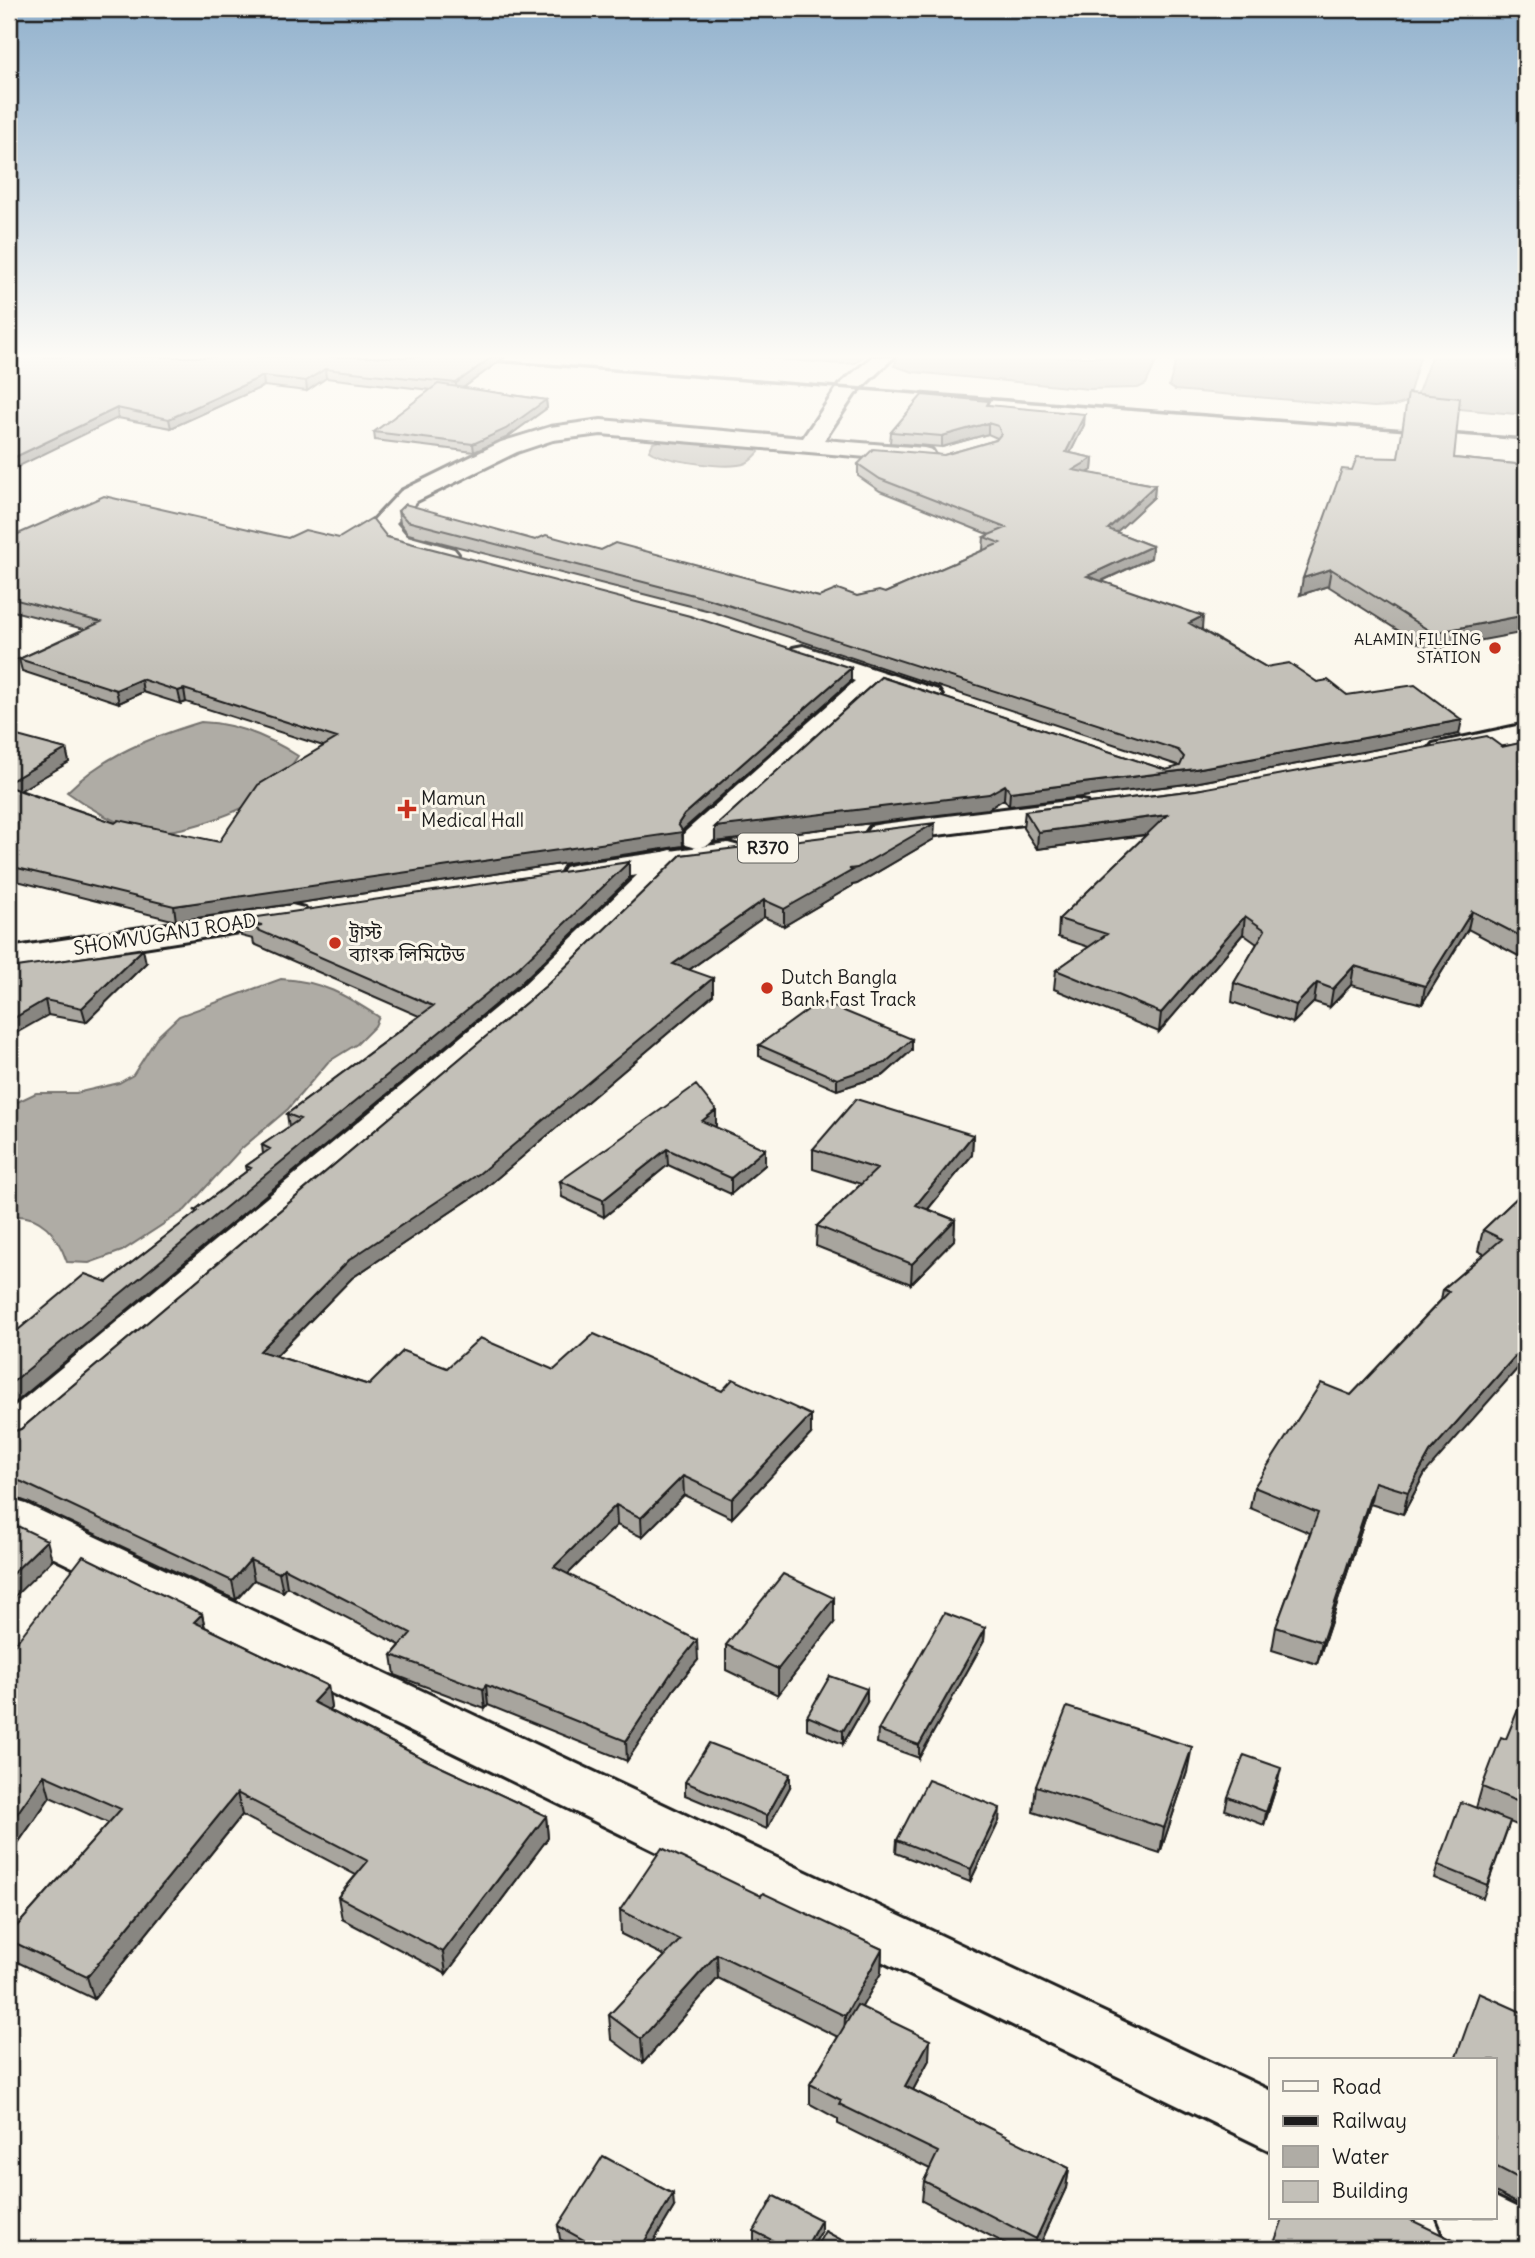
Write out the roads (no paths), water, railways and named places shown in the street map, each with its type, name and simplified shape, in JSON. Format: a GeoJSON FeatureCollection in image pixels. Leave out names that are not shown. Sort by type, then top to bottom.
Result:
{"type":"FeatureCollection","features":[{"type":"Feature","properties":{"kind":"street"},"geometry":{"type":"LineString","coordinates":[[463,559],[398,541],[383,523],[409,496],[478,462]]}},
{"type":"Feature","properties":{"kind":"street"},"geometry":{"type":"LineString","coordinates":[[775,645],[954,705]]}},
{"type":"Feature","properties":{"kind":"street"},"geometry":{"type":"LineString","coordinates":[[9,1435],[534,993],[684,849],[874,679]]}},
{"type":"Feature","properties":{"kind":"street"},"geometry":{"type":"LineString","coordinates":[[1526,709],[1416,743],[1526,733]]}},
{"type":"Feature","properties":{"kind":"street"},"geometry":{"type":"LineString","coordinates":[[856,826],[1097,795]]}},
{"type":"Feature","properties":{"kind":"street","name":"R370"},"geometry":{"type":"LineString","coordinates":[[548,868],[753,840]]}},
{"type":"Feature","properties":{"kind":"street","name":"SHOMVUGANJ ROAD"},"geometry":{"type":"LineString","coordinates":[[9,933],[322,901],[9,958]]}},
{"type":"Feature","properties":{"kind":"street"},"geometry":{"type":"LineString","coordinates":[[9,1516],[1269,2121]]}},
{"type":"Feature","properties":{"kind":"street"},"geometry":{"type":"LineString","coordinates":[[1473,2220],[1526,2245]]}},
{"type":"Feature","properties":{"kind":"water"},"geometry":{"type":"Polygon","coordinates":[[[692,462],[747,462],[738,465],[692,462]]]}},
{"type":"Feature","properties":{"kind":"water"},"geometry":{"type":"Polygon","coordinates":[[[201,722],[227,725],[252,733],[298,756],[284,776],[264,795],[232,813],[176,830],[159,832],[135,829],[104,815],[67,792],[97,768],[130,749],[201,722]]]}},
{"type":"Feature","properties":{"kind":"water"},"geometry":{"type":"Polygon","coordinates":[[[281,979],[296,980],[333,990],[379,1017],[375,1026],[357,1044],[328,1062],[288,1109],[241,1149],[185,1210],[122,1251],[89,1263],[67,1262],[47,1227],[31,1218],[9,1216],[9,1106],[36,1093],[76,1093],[119,1083],[133,1075],[158,1036],[179,1016],[281,979]]]}},
{"type":"Feature","properties":{"kind":"place","name":"ALAMIN FILLING STATION"},"geometry":{"type":"Point","coordinates":[1495,648]}},
{"type":"Feature","properties":{"kind":"place","name":"Mamun Medical Hall"},"geometry":{"type":"Point","coordinates":[407,809]}},
{"type":"Feature","properties":{"kind":"place","name":"ট্রাস্ট ব্যাংক লিমিটেড"},"geometry":{"type":"Point","coordinates":[335,943]}},
{"type":"Feature","properties":{"kind":"place","name":"Dutch Bangla Bank Fast Track"},"geometry":{"type":"Point","coordinates":[767,988]}}]}
